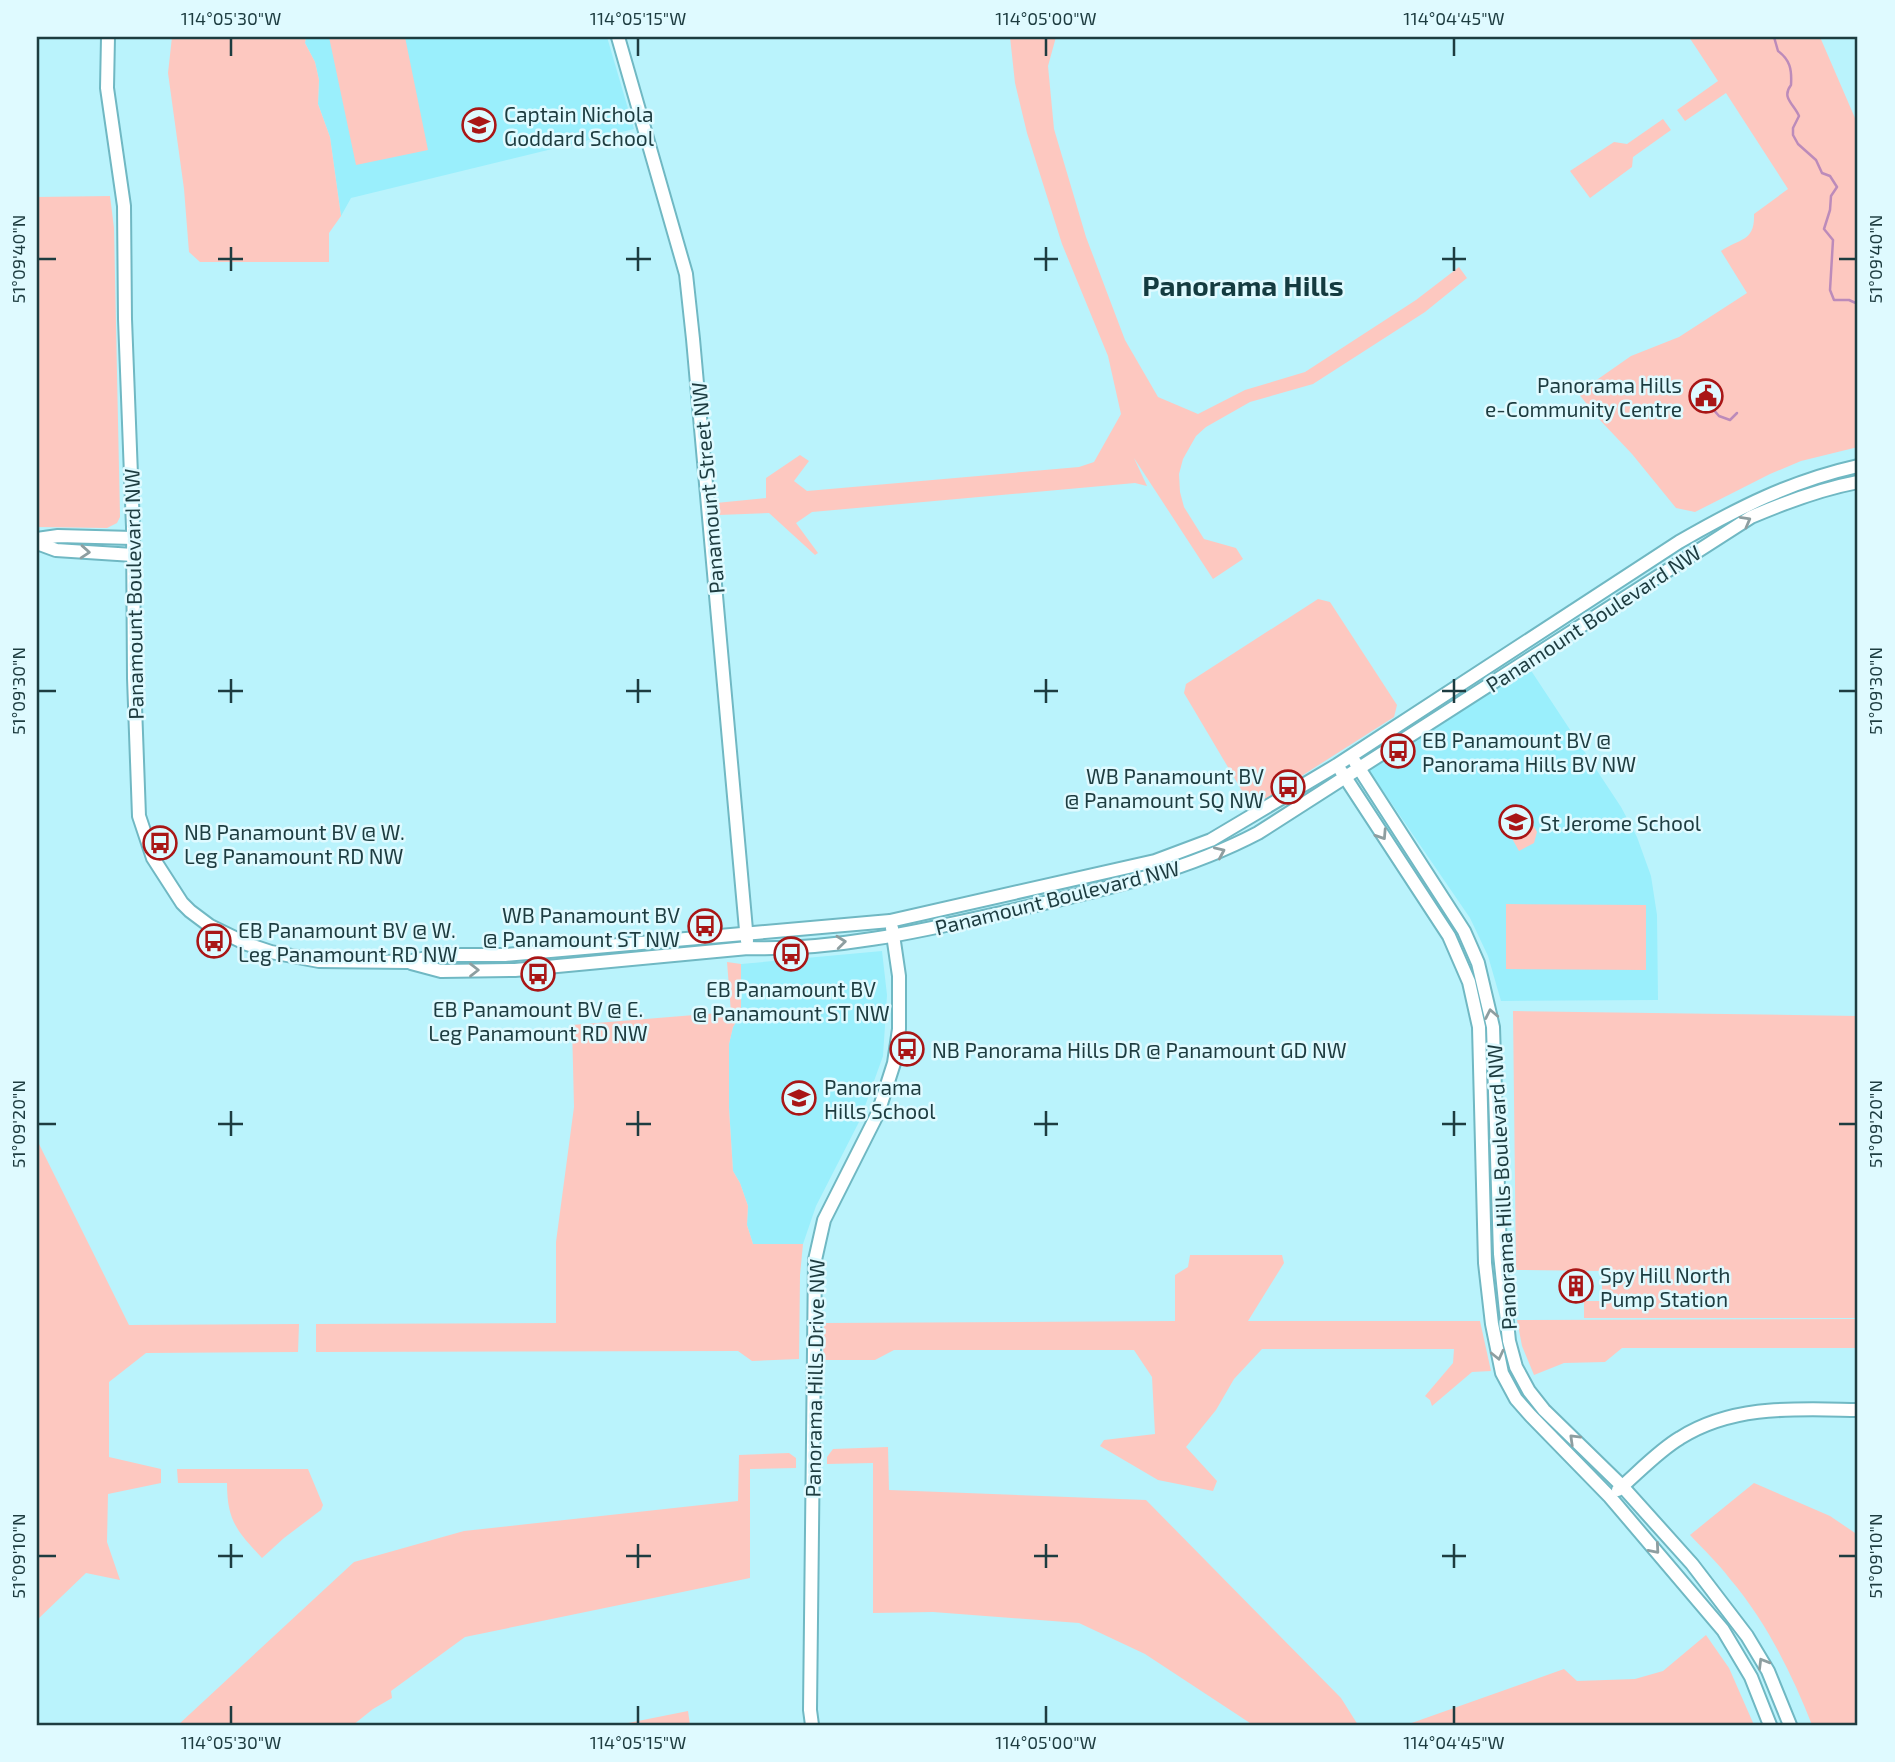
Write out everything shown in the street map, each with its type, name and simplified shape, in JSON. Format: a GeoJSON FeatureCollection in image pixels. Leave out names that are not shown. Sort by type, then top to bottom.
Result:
{"type":"FeatureCollection","features":[{"type":"Feature","properties":{"kind":"street","name":"Panamount Boulevard NW"},"geometry":{"type":"LineString","coordinates":[[108,37],[107,88],[124,206],[139,816],[153,858],[182,903],[210,926],[271,952],[318,961],[407,962],[442,955],[505,955],[748,941],[890,921],[1155,861],[1211,840],[1337,765],[1679,542],[1735,509],[1787,486],[1858,466]]}},
{"type":"Feature","properties":{"kind":"street","name":"Panamount Street NW"},"geometry":{"type":"LineString","coordinates":[[618,37],[686,274],[748,941]]}},
{"type":"Feature","properties":{"kind":"street","name":"Panamount Boulevard NW"},"geometry":{"type":"LineString","coordinates":[[748,941],[772,948],[893,935],[1093,892],[1186,866],[1225,850],[1258,833],[1345,778],[1751,517],[1789,501],[1858,482]]}},
{"type":"Feature","properties":{"kind":"street"},"geometry":{"type":"LineString","coordinates":[[37,541],[58,536],[133,538]]}},
{"type":"Feature","properties":{"kind":"street"},"geometry":{"type":"LineString","coordinates":[[37,541],[56,550],[133,555]]}},
{"type":"Feature","properties":{"kind":"street"},"geometry":{"type":"LineString","coordinates":[[1501,658],[1510,672]]}},
{"type":"Feature","properties":{"kind":"street"},"geometry":{"type":"LineString","coordinates":[[1412,715],[1421,729]]}},
{"type":"Feature","properties":{"kind":"street","name":"Panorama Hills Boulevard NW"},"geometry":{"type":"LineString","coordinates":[[1350,757],[1360,768],[1465,932],[1486,992],[1493,1027],[1500,1254],[1508,1341],[1516,1367],[1529,1391],[1544,1410],[1622,1486],[1692,1564],[1747,1636],[1768,1671],[1790,1725]]}},
{"type":"Feature","properties":{"kind":"street","name":"Panorama Hills Boulevard NW"},"geometry":{"type":"LineString","coordinates":[[1337,765],[1448,936],[1468,982],[1479,1027],[1485,1263],[1492,1324],[1502,1373],[1516,1399],[1610,1497],[1723,1630],[1751,1677],[1770,1725]]}},
{"type":"Feature","properties":{"kind":"street","name":"Panorama Hills Drive NW"},"geometry":{"type":"LineString","coordinates":[[812,1725],[811,1507],[815,1260],[824,1220],[878,1113],[894,1063],[900,1029],[899,976],[890,921]]}},
{"type":"Feature","properties":{"kind":"street"},"geometry":{"type":"LineString","coordinates":[[1610,1497],[1679,1438],[1720,1419],[1758,1410],[1858,1410]]}},
{"type":"Feature","properties":{"kind":"shaded area"},"geometry":{"type":"Polygon","coordinates":[[[172,37],[306,37],[305,43],[315,62],[319,80],[318,104],[330,137],[341,216],[329,233],[329,262],[200,262],[189,252],[184,189],[168,73],[172,37]]]}},
{"type":"Feature","properties":{"kind":"shaded area","name":"Captain Nichola Goddard School"},"geometry":{"type":"Polygon","coordinates":[[[306,37],[607,37],[634,129],[351,198],[341,216],[330,137],[318,104],[319,80],[315,62],[305,43],[306,37]]]}},
{"type":"Feature","properties":{"kind":"shaded area"},"geometry":{"type":"Polygon","coordinates":[[[329,37],[405,37],[428,150],[356,165],[329,37]]]}},
{"type":"Feature","properties":{"kind":"shaded area"},"geometry":{"type":"Polygon","coordinates":[[[1010,37],[1056,37],[1048,66],[1054,129],[1086,237],[1125,340],[1158,397],[1198,414],[1245,390],[1305,372],[1416,300],[1459,267],[1467,278],[1425,312],[1313,384],[1250,402],[1206,427],[1196,436],[1183,459],[1179,474],[1184,507],[1204,539],[1236,548],[1243,559],[1213,579],[1134,458],[1147,486],[1135,483],[812,512],[796,523],[818,553],[815,555],[769,513],[719,515],[716,503],[766,498],[766,478],[800,455],[809,461],[794,481],[807,491],[1079,467],[1094,462],[1121,414],[1108,356],[1062,244],[1027,133],[1015,83],[1010,37]]]}},
{"type":"Feature","properties":{"kind":"shaded area"},"geometry":{"type":"Polygon","coordinates":[[[1689,37],[1820,37],[1858,125],[1858,447],[1801,461],[1695,512],[1676,508],[1578,393],[1631,356],[1679,337],[1747,293],[1721,251],[1749,235],[1754,214],[1788,189],[1726,93],[1685,121],[1677,110],[1718,81],[1689,37]]]}},
{"type":"Feature","properties":{"kind":"shaded area"},"geometry":{"type":"Polygon","coordinates":[[[1663,119],[1671,130],[1633,157],[1632,167],[1590,198],[1570,171],[1614,142],[1627,144],[1663,119]]]}},
{"type":"Feature","properties":{"kind":"shaded area"},"geometry":{"type":"Polygon","coordinates":[[[110,196],[114,228],[120,517],[117,523],[107,528],[37,527],[37,197],[110,196]]]}},
{"type":"Feature","properties":{"kind":"shaded area"},"geometry":{"type":"Polygon","coordinates":[[[1318,599],[1330,602],[1397,705],[1394,717],[1259,803],[1248,801],[1184,693],[1186,684],[1318,599]]]}},
{"type":"Feature","properties":{"kind":"shaded area","name":"St Jerome School"},"geometry":{"type":"Polygon","coordinates":[[[1530,669],[1621,807],[1637,837],[1651,876],[1657,915],[1658,1000],[1501,1001],[1488,956],[1470,918],[1368,769],[1530,669]]]}},
{"type":"Feature","properties":{"kind":"shaded area"},"geometry":{"type":"Polygon","coordinates":[[[1519,815],[1529,818],[1537,832],[1534,843],[1519,851],[1504,824],[1519,815]]]}},
{"type":"Feature","properties":{"kind":"shaded area"},"geometry":{"type":"Polygon","coordinates":[[[1506,904],[1646,905],[1646,970],[1506,969],[1506,904]]]}},
{"type":"Feature","properties":{"kind":"shaded area","name":"Panorama Hills School"},"geometry":{"type":"Polygon","coordinates":[[[882,951],[887,995],[883,1056],[860,1120],[816,1206],[803,1244],[753,1244],[747,1225],[748,1206],[733,1171],[729,1107],[729,1044],[733,1027],[741,1015],[741,964],[882,951]]]}},
{"type":"Feature","properties":{"kind":"shaded area"},"geometry":{"type":"Polygon","coordinates":[[[727,962],[741,964],[741,1015],[733,1027],[729,1044],[733,1171],[748,1206],[747,1225],[753,1244],[803,1244],[799,1359],[752,1361],[738,1351],[316,1352],[316,1324],[556,1323],[556,1242],[574,1107],[572,1025],[731,1012],[727,962]]]}},
{"type":"Feature","properties":{"kind":"shaded area"},"geometry":{"type":"Polygon","coordinates":[[[1513,1011],[1858,1016],[1858,1318],[1584,1318],[1584,1301],[1602,1301],[1602,1271],[1516,1270],[1513,1011]]]}},
{"type":"Feature","properties":{"kind":"shaded area"},"geometry":{"type":"Polygon","coordinates":[[[37,1140],[129,1325],[299,1324],[298,1352],[146,1353],[109,1382],[109,1457],[161,1469],[161,1483],[108,1494],[107,1542],[120,1580],[86,1573],[37,1620],[37,1140]]]}},
{"type":"Feature","properties":{"kind":"shaded area"},"geometry":{"type":"Polygon","coordinates":[[[1190,1255],[1282,1255],[1284,1263],[1248,1321],[1480,1321],[1491,1371],[1472,1372],[1432,1406],[1425,1396],[1453,1363],[1454,1349],[1262,1349],[1234,1379],[1216,1410],[1186,1447],[1217,1481],[1213,1491],[1158,1480],[1100,1446],[1104,1440],[1155,1434],[1152,1377],[1134,1350],[894,1350],[875,1360],[823,1360],[824,1323],[1175,1321],[1175,1275],[1188,1267],[1190,1255]]]}},
{"type":"Feature","properties":{"kind":"shaded area"},"geometry":{"type":"Polygon","coordinates":[[[1858,1319],[1858,1348],[1622,1348],[1605,1362],[1564,1363],[1534,1375],[1522,1346],[1517,1320],[1858,1319]]]}},
{"type":"Feature","properties":{"kind":"shaded area"},"geometry":{"type":"Polygon","coordinates":[[[888,1447],[889,1490],[1146,1500],[1341,1698],[1358,1725],[1253,1725],[1145,1654],[1079,1623],[933,1612],[873,1613],[873,1463],[827,1464],[827,1457],[833,1449],[888,1447]]]}},
{"type":"Feature","properties":{"kind":"shaded area"},"geometry":{"type":"Polygon","coordinates":[[[789,1453],[796,1458],[796,1468],[750,1469],[750,1578],[465,1637],[391,1691],[392,1698],[353,1725],[178,1725],[354,1562],[464,1531],[738,1501],[739,1455],[789,1453]]]}},
{"type":"Feature","properties":{"kind":"shaded area"},"geometry":{"type":"Polygon","coordinates":[[[177,1469],[308,1469],[323,1505],[321,1510],[262,1558],[235,1525],[229,1507],[227,1483],[178,1483],[177,1469]]]}},
{"type":"Feature","properties":{"kind":"shaded area"},"geometry":{"type":"Polygon","coordinates":[[[1754,1483],[1830,1516],[1858,1535],[1858,1725],[1812,1725],[1787,1667],[1755,1612],[1725,1573],[1690,1535],[1754,1483]]]}},
{"type":"Feature","properties":{"kind":"shaded area"},"geometry":{"type":"Polygon","coordinates":[[[1706,1635],[1729,1668],[1754,1725],[1406,1725],[1564,1669],[1577,1681],[1635,1679],[1663,1671],[1706,1635]]]}},
{"type":"Feature","properties":{"kind":"shaded area"},"geometry":{"type":"Polygon","coordinates":[[[688,1711],[690,1725],[618,1725],[688,1711]]]}},
{"type":"Feature","properties":{"kind":"waterway"},"geometry":{"type":"LineString","coordinates":[[1774,37],[1778,51],[1788,61],[1791,85],[1787,94],[1799,116],[1793,128],[1793,135],[1798,144],[1816,160],[1822,173],[1830,176],[1837,187],[1831,196],[1824,229],[1833,240],[1830,290],[1834,300],[1849,300],[1858,304]]}},
{"type":"Feature","properties":{"kind":"waterway"},"geometry":{"type":"LineString","coordinates":[[1712,408],[1719,416],[1730,420],[1737,413]]}},
{"type":"Feature","properties":{"kind":"place","name":"Captain Nichola Goddard School"},"geometry":{"type":"Point","coordinates":[479,125]}},
{"type":"Feature","properties":{"kind":"place","name":"Panorama Hills e-Community Centre"},"geometry":{"type":"Point","coordinates":[1706,396]}},
{"type":"Feature","properties":{"kind":"place","name":"EB Panamount BV @ Panorama Hills BV NW"},"geometry":{"type":"Point","coordinates":[1398,751]}},
{"type":"Feature","properties":{"kind":"place","name":"WB Panamount BV @ Panamount SQ NW"},"geometry":{"type":"Point","coordinates":[1288,787]}},
{"type":"Feature","properties":{"kind":"place","name":"St Jerome School"},"geometry":{"type":"Point","coordinates":[1516,822]}},
{"type":"Feature","properties":{"kind":"place","name":"NB Panamount BV @ W. Leg Panamount RD NW"},"geometry":{"type":"Point","coordinates":[160,843]}},
{"type":"Feature","properties":{"kind":"place","name":"WB Panamount BV @ Panamount ST NW"},"geometry":{"type":"Point","coordinates":[705,926]}},
{"type":"Feature","properties":{"kind":"place","name":"EB Panamount BV @ W. Leg Panamount RD NW"},"geometry":{"type":"Point","coordinates":[214,941]}},
{"type":"Feature","properties":{"kind":"place","name":"EB Panamount BV @ Panamount ST NW"},"geometry":{"type":"Point","coordinates":[791,954]}},
{"type":"Feature","properties":{"kind":"place","name":"EB Panamount BV @ E. Leg Panamount RD NW"},"geometry":{"type":"Point","coordinates":[538,974]}},
{"type":"Feature","properties":{"kind":"place","name":"NB Panorama Hills DR @ Panamount GD NW"},"geometry":{"type":"Point","coordinates":[907,1049]}},
{"type":"Feature","properties":{"kind":"place","name":"Panorama Hills School"},"geometry":{"type":"Point","coordinates":[799,1098]}},
{"type":"Feature","properties":{"kind":"place","name":"Spy Hill North Pump Station"},"geometry":{"type":"Point","coordinates":[1576,1286]}},
{"type":"Feature","properties":{"kind":"district","name":"Panorama Hills"},"geometry":{"type":"Point","coordinates":[1243,285]}}]}
